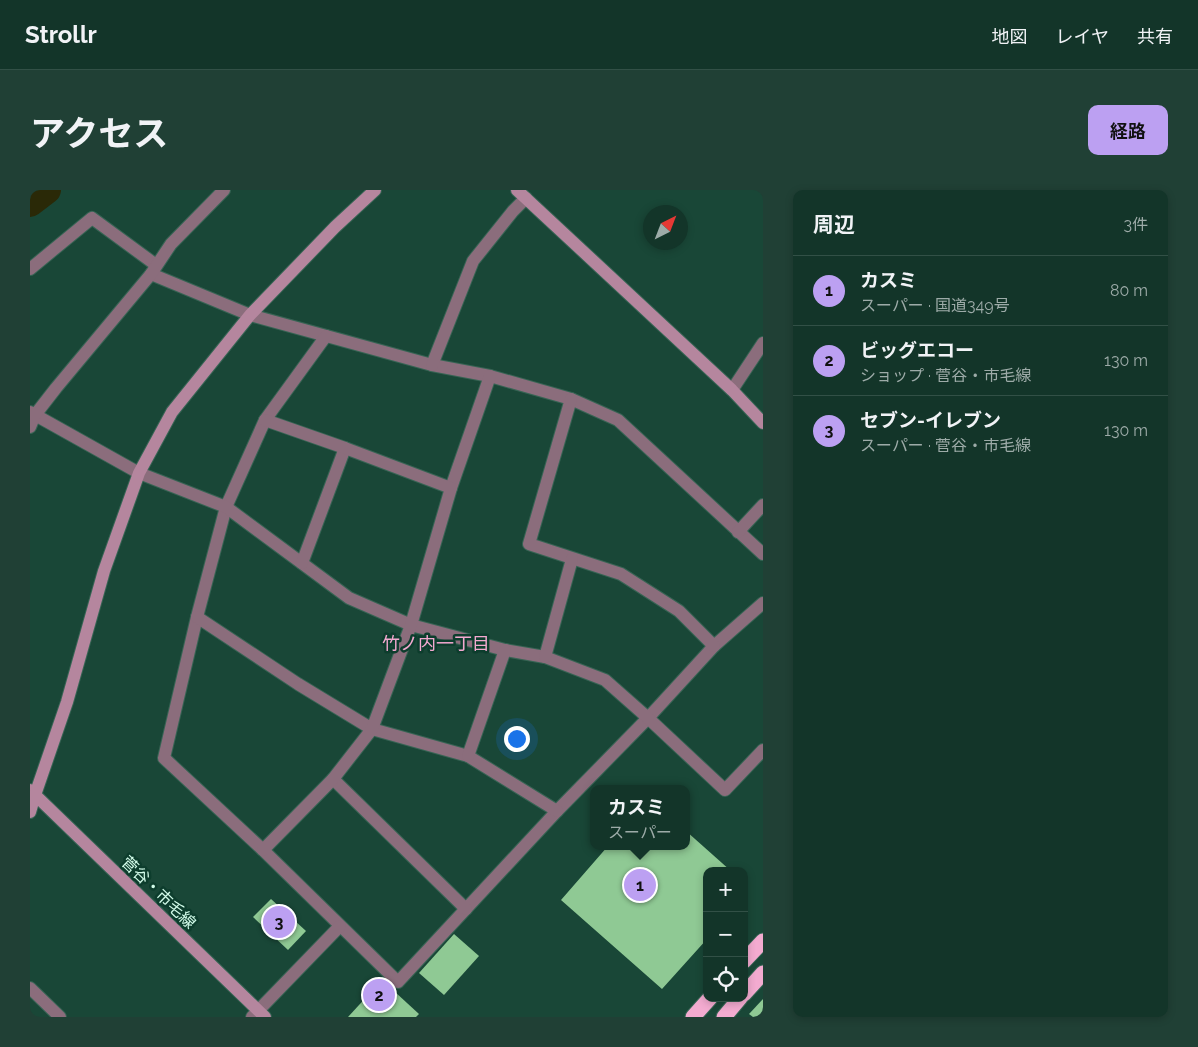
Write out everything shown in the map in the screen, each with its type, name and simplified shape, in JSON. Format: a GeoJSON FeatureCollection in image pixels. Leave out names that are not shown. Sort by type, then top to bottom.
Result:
{"type":"FeatureCollection","features":[{"type":"Feature","properties":{"kind":"highway"},"geometry":{"type":"LineString","coordinates":[[748,957],[763,940]]}},
{"type":"Feature","properties":{"kind":"highway"},"geometry":{"type":"LineString","coordinates":[[748,990],[763,973]]}},
{"type":"Feature","properties":{"kind":"highway"},"geometry":{"type":"LineString","coordinates":[[693,1017],[706,1002]]}},
{"type":"Feature","properties":{"kind":"highway"},"geometry":{"type":"LineString","coordinates":[[724,1017],[737,1002]]}},
{"type":"Feature","properties":{"kind":"street"},"geometry":{"type":"LineString","coordinates":[[224,190],[171,244],[154,270],[32,418],[139,473],[226,506],[349,598],[411,625],[505,650],[545,656],[605,680],[725,790],[763,750]]}},
{"type":"Feature","properties":{"kind":"street"},"geometry":{"type":"LineString","coordinates":[[30,812],[32,792],[68,702],[104,571],[139,473],[172,412],[250,314],[335,227],[375,190]]}},
{"type":"Feature","properties":{"kind":"street"},"geometry":{"type":"LineString","coordinates":[[432,366],[473,261],[512,211],[522,194],[732,390],[763,423]]}},
{"type":"Feature","properties":{"kind":"street"},"geometry":{"type":"LineString","coordinates":[[30,269],[92,218],[154,270],[250,314],[432,366],[490,376],[571,399],[618,420],[763,554]]}},
{"type":"Feature","properties":{"kind":"street"},"geometry":{"type":"LineString","coordinates":[[326,336],[265,420],[226,506],[164,758],[263,850],[398,982],[714,646],[763,603]]}},
{"type":"Feature","properties":{"kind":"street"},"geometry":{"type":"LineString","coordinates":[[732,390],[763,343]]}},
{"type":"Feature","properties":{"kind":"street"},"geometry":{"type":"LineString","coordinates":[[263,850],[333,779],[372,728],[411,625],[451,488],[490,376]]}},
{"type":"Feature","properties":{"kind":"street"},"geometry":{"type":"LineString","coordinates":[[571,399],[529,544],[621,574],[679,611],[714,646]]}},
{"type":"Feature","properties":{"kind":"street"},"geometry":{"type":"LineString","coordinates":[[265,420],[451,488]]}},
{"type":"Feature","properties":{"kind":"street"},"geometry":{"type":"LineString","coordinates":[[302,563],[345,448]]}},
{"type":"Feature","properties":{"kind":"street"},"geometry":{"type":"LineString","coordinates":[[738,532],[763,505]]}},
{"type":"Feature","properties":{"kind":"street"},"geometry":{"type":"LineString","coordinates":[[545,656],[572,559]]}},
{"type":"Feature","properties":{"kind":"street"},"geometry":{"type":"LineString","coordinates":[[197,618],[298,684],[372,728],[468,756],[557,812]]}},
{"type":"Feature","properties":{"kind":"street"},"geometry":{"type":"LineString","coordinates":[[468,756],[505,650]]}},
{"type":"Feature","properties":{"kind":"street"},"geometry":{"type":"LineString","coordinates":[[333,779],[466,909]]}},
{"type":"Feature","properties":{"kind":"street","name":"菅谷・市毛線"},"geometry":{"type":"LineString","coordinates":[[32,792],[259,1015]]}},
{"type":"Feature","properties":{"kind":"street"},"geometry":{"type":"LineString","coordinates":[[259,1015],[340,926]]}},
{"type":"Feature","properties":{"kind":"street"},"geometry":{"type":"LineString","coordinates":[[30,988],[60,1017]]}},
{"type":"Feature","properties":{"kind":"building"},"geometry":{"type":"Polygon","coordinates":[[[690,835],[726,867],[703,867],[703,943],[662,989],[561,900],[605,850],[690,850],[690,835]]]}},
{"type":"Feature","properties":{"kind":"building"},"geometry":{"type":"Polygon","coordinates":[[[271,899],[306,931],[288,950],[253,917],[271,899]]]}},
{"type":"Feature","properties":{"kind":"building"},"geometry":{"type":"Polygon","coordinates":[[[454,934],[479,956],[444,995],[419,973],[454,934]]]}},
{"type":"Feature","properties":{"kind":"building"},"geometry":{"type":"Polygon","coordinates":[[[382,980],[419,1014],[416,1017],[348,1017],[382,980]]]}},
{"type":"Feature","properties":{"kind":"building"},"geometry":{"type":"Polygon","coordinates":[[[763,999],[763,1017],[753,1017],[749,1014],[763,999]]]}},
{"type":"Feature","properties":{"kind":"waterway"},"geometry":{"type":"LineString","coordinates":[[30,203],[47,190]]}},
{"type":"Feature","properties":{"kind":"place","name":"カスミ"},"geometry":{"type":"Point","coordinates":[640,885]}},
{"type":"Feature","properties":{"kind":"place","name":"セブン-イレブン"},"geometry":{"type":"Point","coordinates":[279,922]}},
{"type":"Feature","properties":{"kind":"place","name":"ビッグエコー"},"geometry":{"type":"Point","coordinates":[379,995]}},
{"type":"Feature","properties":{"kind":"district","name":"竹ノ内一丁目"},"geometry":{"type":"Point","coordinates":[436,644]}}]}
